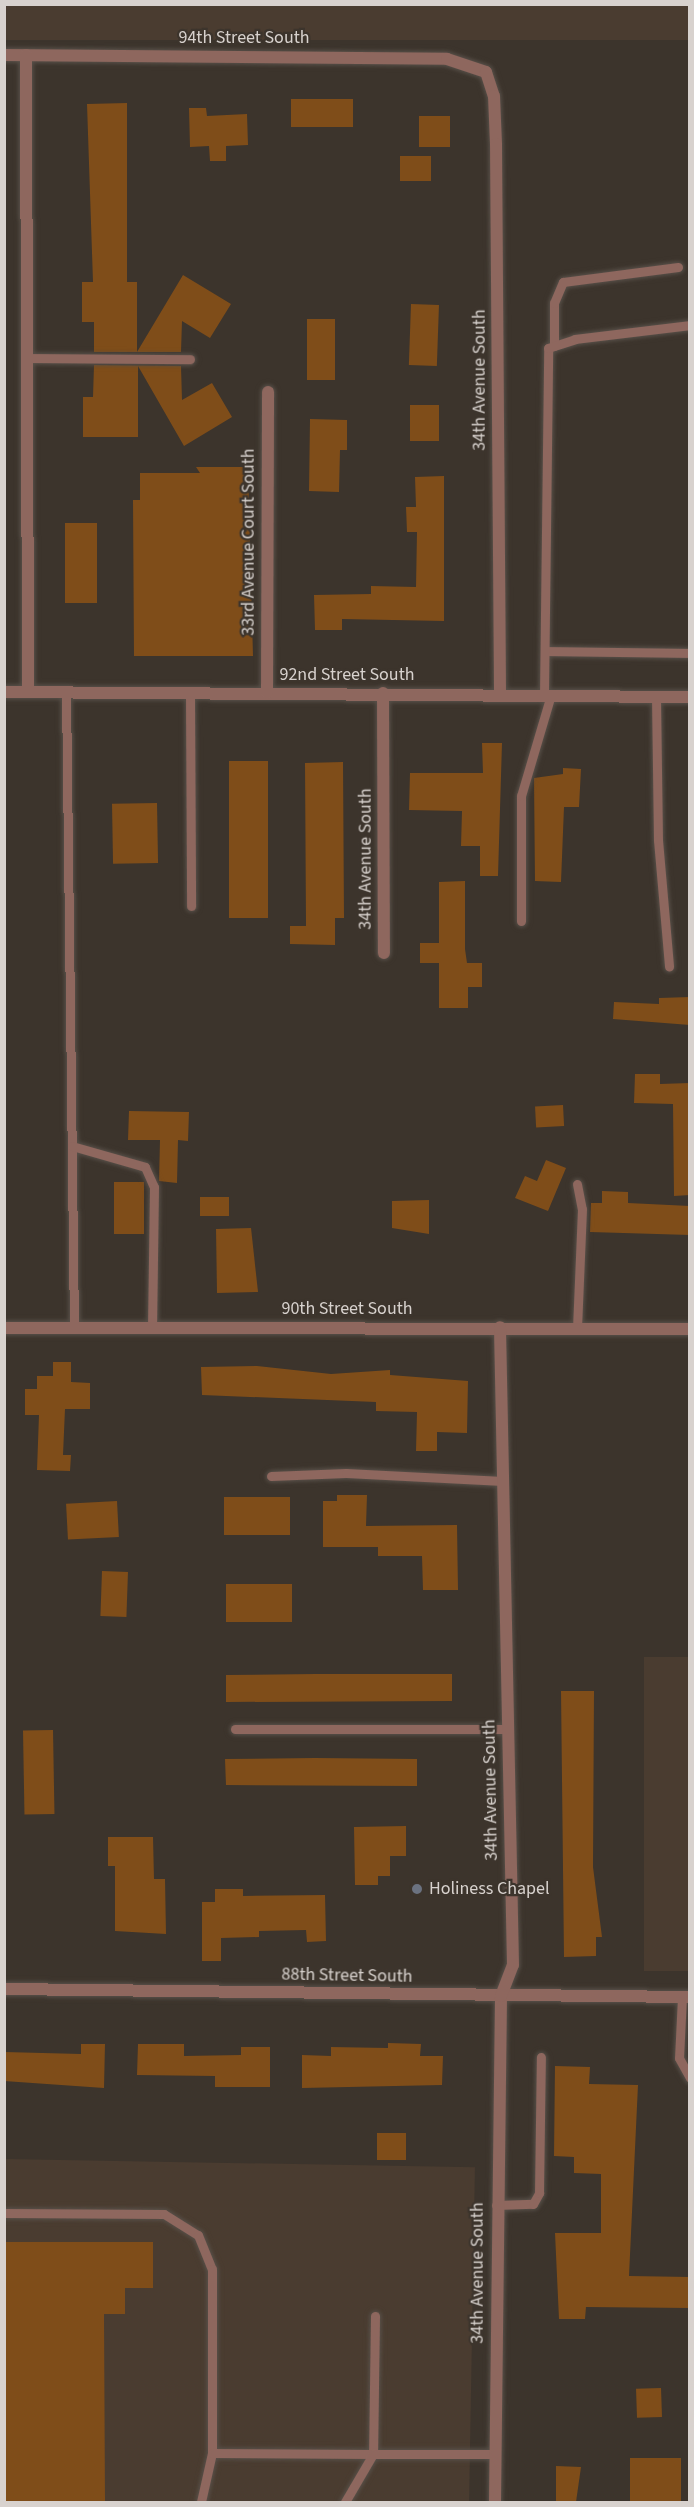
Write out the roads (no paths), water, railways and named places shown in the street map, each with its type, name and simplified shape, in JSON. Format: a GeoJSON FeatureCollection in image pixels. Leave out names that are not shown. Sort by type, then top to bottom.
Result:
{"type":"FeatureCollection","features":[{"type":"Feature","properties":{"kind":"street","name":"94th Street South"},"geometry":{"type":"LineString","coordinates":[[4,55],[447,59],[482,69]]}},
{"type":"Feature","properties":{"kind":"street"},"geometry":{"type":"LineString","coordinates":[[26,55],[28,692]]}},
{"type":"Feature","properties":{"kind":"street","name":"34th Avenue South"},"geometry":{"type":"LineString","coordinates":[[482,69],[492,82],[495,116],[500,695]]}},
{"type":"Feature","properties":{"kind":"street","name":"33rd Avenue Court South"},"geometry":{"type":"LineString","coordinates":[[267,693],[268,392]]}},
{"type":"Feature","properties":{"kind":"street","name":"92nd Street South"},"geometry":{"type":"LineString","coordinates":[[4,692],[690,697]]}},
{"type":"Feature","properties":{"kind":"street","name":"34th Avenue South"},"geometry":{"type":"LineString","coordinates":[[383,693],[384,953]]}},
{"type":"Feature","properties":{"kind":"street","name":"34th Avenue South"},"geometry":{"type":"LineString","coordinates":[[495,2502],[496,2205],[501,1996],[513,1965],[500,1327]]}},
{"type":"Feature","properties":{"kind":"street","name":"90th Street South"},"geometry":{"type":"LineString","coordinates":[[4,1328],[690,1329]]}},
{"type":"Feature","properties":{"kind":"street","name":"88th Street South"},"geometry":{"type":"LineString","coordinates":[[4,1989],[686,1997]]}},
{"type":"Feature","properties":{"kind":"lane"},"geometry":{"type":"LineString","coordinates":[[554,346],[554,303],[563,282],[678,267]]}},
{"type":"Feature","properties":{"kind":"lane"},"geometry":{"type":"LineString","coordinates":[[521,921],[521,796],[548,695],[546,651],[548,348],[690,325]]}},
{"type":"Feature","properties":{"kind":"lane"},"geometry":{"type":"LineString","coordinates":[[27,358],[190,359]]}},
{"type":"Feature","properties":{"kind":"lane"},"geometry":{"type":"LineString","coordinates":[[546,651],[690,653]]}},
{"type":"Feature","properties":{"kind":"lane"},"geometry":{"type":"LineString","coordinates":[[66,692],[74,1328]]}},
{"type":"Feature","properties":{"kind":"lane"},"geometry":{"type":"LineString","coordinates":[[190,693],[191,906]]}},
{"type":"Feature","properties":{"kind":"lane"},"geometry":{"type":"LineString","coordinates":[[656,696],[658,840],[669,967]]}},
{"type":"Feature","properties":{"kind":"lane"},"geometry":{"type":"LineString","coordinates":[[72,1146],[145,1167],[154,1187],[152,1327]]}},
{"type":"Feature","properties":{"kind":"lane"},"geometry":{"type":"LineString","coordinates":[[577,1184],[582,1209],[577,1328]]}},
{"type":"Feature","properties":{"kind":"lane"},"geometry":{"type":"LineString","coordinates":[[271,1476],[346,1473],[503,1481]]}},
{"type":"Feature","properties":{"kind":"lane"},"geometry":{"type":"LineString","coordinates":[[235,1729],[507,1729]]}},
{"type":"Feature","properties":{"kind":"lane"},"geometry":{"type":"LineString","coordinates":[[686,1997],[679,2058],[690,2078]]}},
{"type":"Feature","properties":{"kind":"lane"},"geometry":{"type":"LineString","coordinates":[[496,2205],[532,2204],[539,2193],[541,2057]]}},
{"type":"Feature","properties":{"kind":"lane"},"geometry":{"type":"LineString","coordinates":[[4,2213],[164,2214],[198,2235],[212,2269],[212,2453],[201,2502]]}},
{"type":"Feature","properties":{"kind":"lane"},"geometry":{"type":"LineString","coordinates":[[345,2502],[373,2454],[375,2316]]}},
{"type":"Feature","properties":{"kind":"lane"},"geometry":{"type":"LineString","coordinates":[[212,2453],[495,2454]]}},
{"type":"Feature","properties":{"kind":"place","name":"Holiness Chapel"},"geometry":{"type":"Point","coordinates":[417,1889]}}]}
